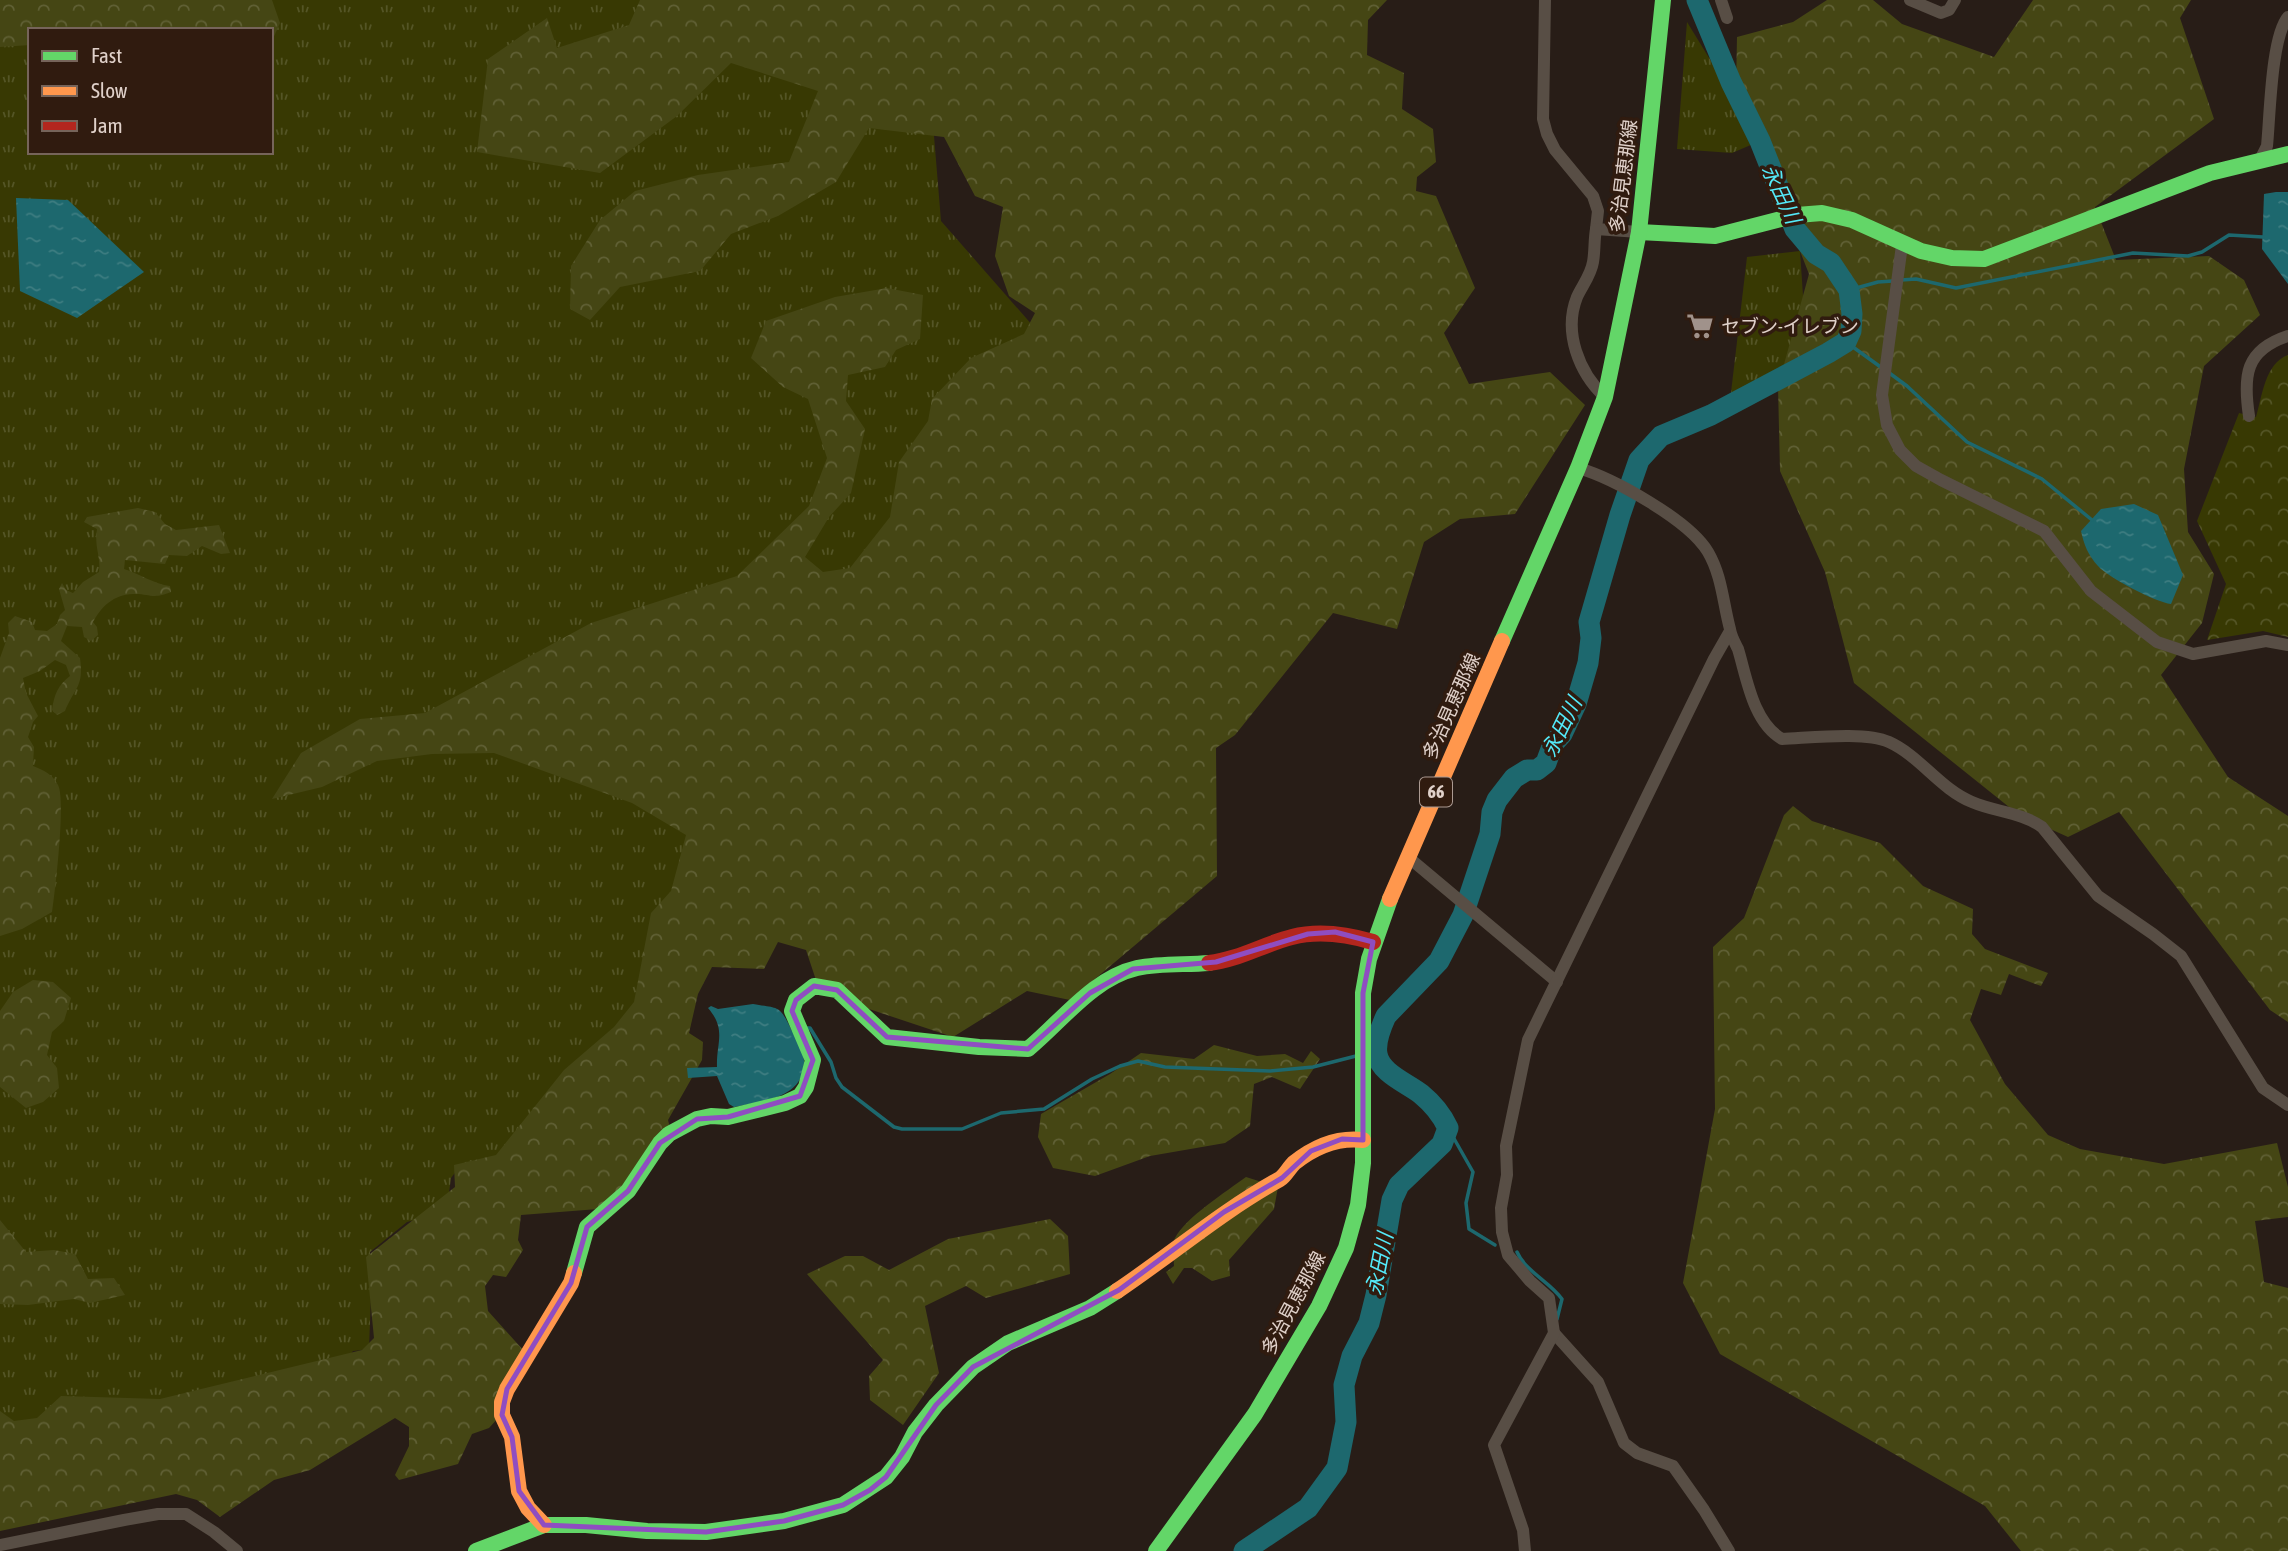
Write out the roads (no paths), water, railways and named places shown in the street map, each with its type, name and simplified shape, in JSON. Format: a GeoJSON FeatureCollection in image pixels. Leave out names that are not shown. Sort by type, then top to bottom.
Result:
{"type":"FeatureCollection","features":[{"type":"Feature","properties":{"kind":"street"},"geometry":{"type":"LineString","coordinates":[[1545,0],[1543,119],[1555,150],[1593,196],[1598,211],[1593,262],[1576,299],[1572,343],[1595,387],[1605,397]]}},
{"type":"Feature","properties":{"kind":"street","name":"多治見恵那線"},"geometry":{"type":"LineString","coordinates":[[1156,1551],[1231,1450],[1324,1296],[1346,1248],[1357,1205],[1363,1140],[1363,1004],[1365,976],[1373,942],[1381,916],[1578,468],[1605,397],[1639,232],[1662,0]]}},
{"type":"Feature","properties":{"kind":"street"},"geometry":{"type":"LineString","coordinates":[[1721,0],[1727,18]]}},
{"type":"Feature","properties":{"kind":"street"},"geometry":{"type":"LineString","coordinates":[[1910,0],[1941,13],[1949,10],[1955,0]]}},
{"type":"Feature","properties":{"kind":"street"},"geometry":{"type":"LineString","coordinates":[[2261,158],[2267,146],[2278,42],[2288,17]]}},
{"type":"Feature","properties":{"kind":"street"},"geometry":{"type":"LineString","coordinates":[[1596,229],[1721,236],[1802,215],[1825,212],[1863,226],[1902,245],[1949,257],[1984,259],[2206,174],[2261,158],[2288,154]]}},
{"type":"Feature","properties":{"kind":"street"},"geometry":{"type":"LineString","coordinates":[[1902,245],[1882,395],[1886,425],[1900,450],[1916,466],[2044,531],[2091,591],[2157,642],[2193,654],[2266,641],[2288,645]]}},
{"type":"Feature","properties":{"kind":"street"},"geometry":{"type":"LineString","coordinates":[[2249,416],[2245,387],[2254,359],[2268,344],[2288,335]]}},
{"type":"Feature","properties":{"kind":"street"},"geometry":{"type":"LineString","coordinates":[[1578,468],[1621,486],[1646,502],[1692,533],[1707,551],[1717,571],[1730,631],[1762,719],[1774,735],[1782,739],[1837,736],[1888,741],[1956,794],[1973,803],[2033,820],[2042,827],[2098,896],[2153,933],[2181,956],[2263,1088],[2288,1105]]}},
{"type":"Feature","properties":{"kind":"street"},"geometry":{"type":"LineString","coordinates":[[1729,1551],[1673,1466],[1637,1453],[1624,1443],[1598,1382],[1554,1333],[1549,1298],[1508,1255],[1502,1232],[1501,1208],[1507,1175],[1506,1146],[1509,1126],[1528,1041],[1730,631]]}},
{"type":"Feature","properties":{"kind":"street"},"geometry":{"type":"LineString","coordinates":[[1408,857],[1557,982]]}},
{"type":"Feature","properties":{"kind":"street"},"geometry":{"type":"LineString","coordinates":[[544,1525],[519,1492],[512,1437],[502,1415],[502,1402],[518,1368],[570,1283],[587,1227],[606,1208],[620,1200],[660,1143],[679,1128],[697,1119],[728,1117],[785,1103],[800,1096],[806,1087],[813,1060],[792,1011],[796,1000],[814,986],[837,990],[887,1037],[1012,1050],[1028,1049],[1090,993],[1112,978],[1133,969],[1216,962],[1255,951],[1279,940],[1308,934],[1335,932],[1373,942]]}},
{"type":"Feature","properties":{"kind":"street"},"geometry":{"type":"LineString","coordinates":[[476,1551],[544,1525],[706,1532],[783,1521],[843,1505],[886,1478],[936,1405],[973,1367],[1008,1343],[1090,1308],[1119,1290],[1224,1212],[1272,1181],[1282,1178],[1284,1173],[1311,1152],[1342,1139],[1363,1140]]}},
{"type":"Feature","properties":{"kind":"street"},"geometry":{"type":"LineString","coordinates":[[1525,1551],[1523,1530],[1494,1445],[1554,1333]]}},
{"type":"Feature","properties":{"kind":"street"},"geometry":{"type":"LineString","coordinates":[[0,1545],[158,1514],[186,1514],[237,1551]]}},
{"type":"Feature","properties":{"kind":"water"},"geometry":{"type":"Polygon","coordinates":[[[2288,192],[2288,284],[2262,249],[2264,194],[2288,192]]]}},
{"type":"Feature","properties":{"kind":"water"},"geometry":{"type":"Polygon","coordinates":[[[16,198],[68,200],[144,272],[77,318],[20,291],[16,198]]]}},
{"type":"Feature","properties":{"kind":"water"},"geometry":{"type":"Polygon","coordinates":[[[2134,504],[2158,515],[2183,575],[2171,604],[2144,594],[2112,577],[2098,566],[2085,545],[2081,531],[2101,509],[2134,504]]]}},
{"type":"Feature","properties":{"kind":"water"},"geometry":{"type":"Polygon","coordinates":[[[753,1004],[778,1009],[792,1031],[797,1030],[804,1057],[802,1074],[789,1091],[780,1096],[734,1107],[729,1104],[717,1076],[688,1078],[687,1068],[717,1067],[719,1030],[708,1008],[753,1004]]]}},
{"type":"Feature","properties":{"kind":"waterway","name":"永田川"},"geometry":{"type":"LineString","coordinates":[[1244,1551],[1308,1508],[1337,1468],[1346,1422],[1344,1385],[1352,1356],[1369,1323],[1392,1200],[1399,1185],[1442,1144],[1448,1128],[1433,1105],[1383,1067],[1377,1054],[1379,1035],[1386,1016],[1439,961],[1463,915],[1490,834],[1492,812],[1497,800],[1514,778],[1527,770],[1537,770],[1546,763],[1553,744],[1562,734],[1576,704],[1588,663],[1591,638],[1589,622],[1639,460],[1661,436],[1711,415],[1828,353],[1846,342],[1851,331],[1849,290],[1831,263],[1816,254],[1795,229],[1760,141],[1731,82],[1697,0]]}},
{"type":"Feature","properties":{"kind":"waterway"},"geometry":{"type":"LineString","coordinates":[[1901,280],[1916,279],[1956,288],[2133,253],[2188,256],[2202,252],[2229,235],[2263,237]]}},
{"type":"Feature","properties":{"kind":"waterway"},"geometry":{"type":"LineString","coordinates":[[1849,290],[1893,281]]}},
{"type":"Feature","properties":{"kind":"waterway"},"geometry":{"type":"LineString","coordinates":[[1846,342],[1882,368]]}},
{"type":"Feature","properties":{"kind":"waterway"},"geometry":{"type":"LineString","coordinates":[[1888,372],[1907,386],[1967,442],[2042,479],[2092,520]]}},
{"type":"Feature","properties":{"kind":"waterway"},"geometry":{"type":"LineString","coordinates":[[805,1028],[810,1028],[831,1062],[842,1087],[894,1127],[902,1129],[962,1129],[1001,1113],[1044,1109],[1092,1079],[1138,1061],[1165,1067],[1270,1071],[1313,1067],[1356,1056]]}},
{"type":"Feature","properties":{"kind":"waterway"},"geometry":{"type":"LineString","coordinates":[[1448,1128],[1473,1172],[1466,1203],[1469,1229],[1495,1245]]}},
{"type":"Feature","properties":{"kind":"waterway"},"geometry":{"type":"LineString","coordinates":[[1517,1252],[1526,1265],[1562,1299],[1557,1319]]}},
{"type":"Feature","properties":{"kind":"place","name":"セブン-イレブン"},"geometry":{"type":"Point","coordinates":[1700,326]}}]}
